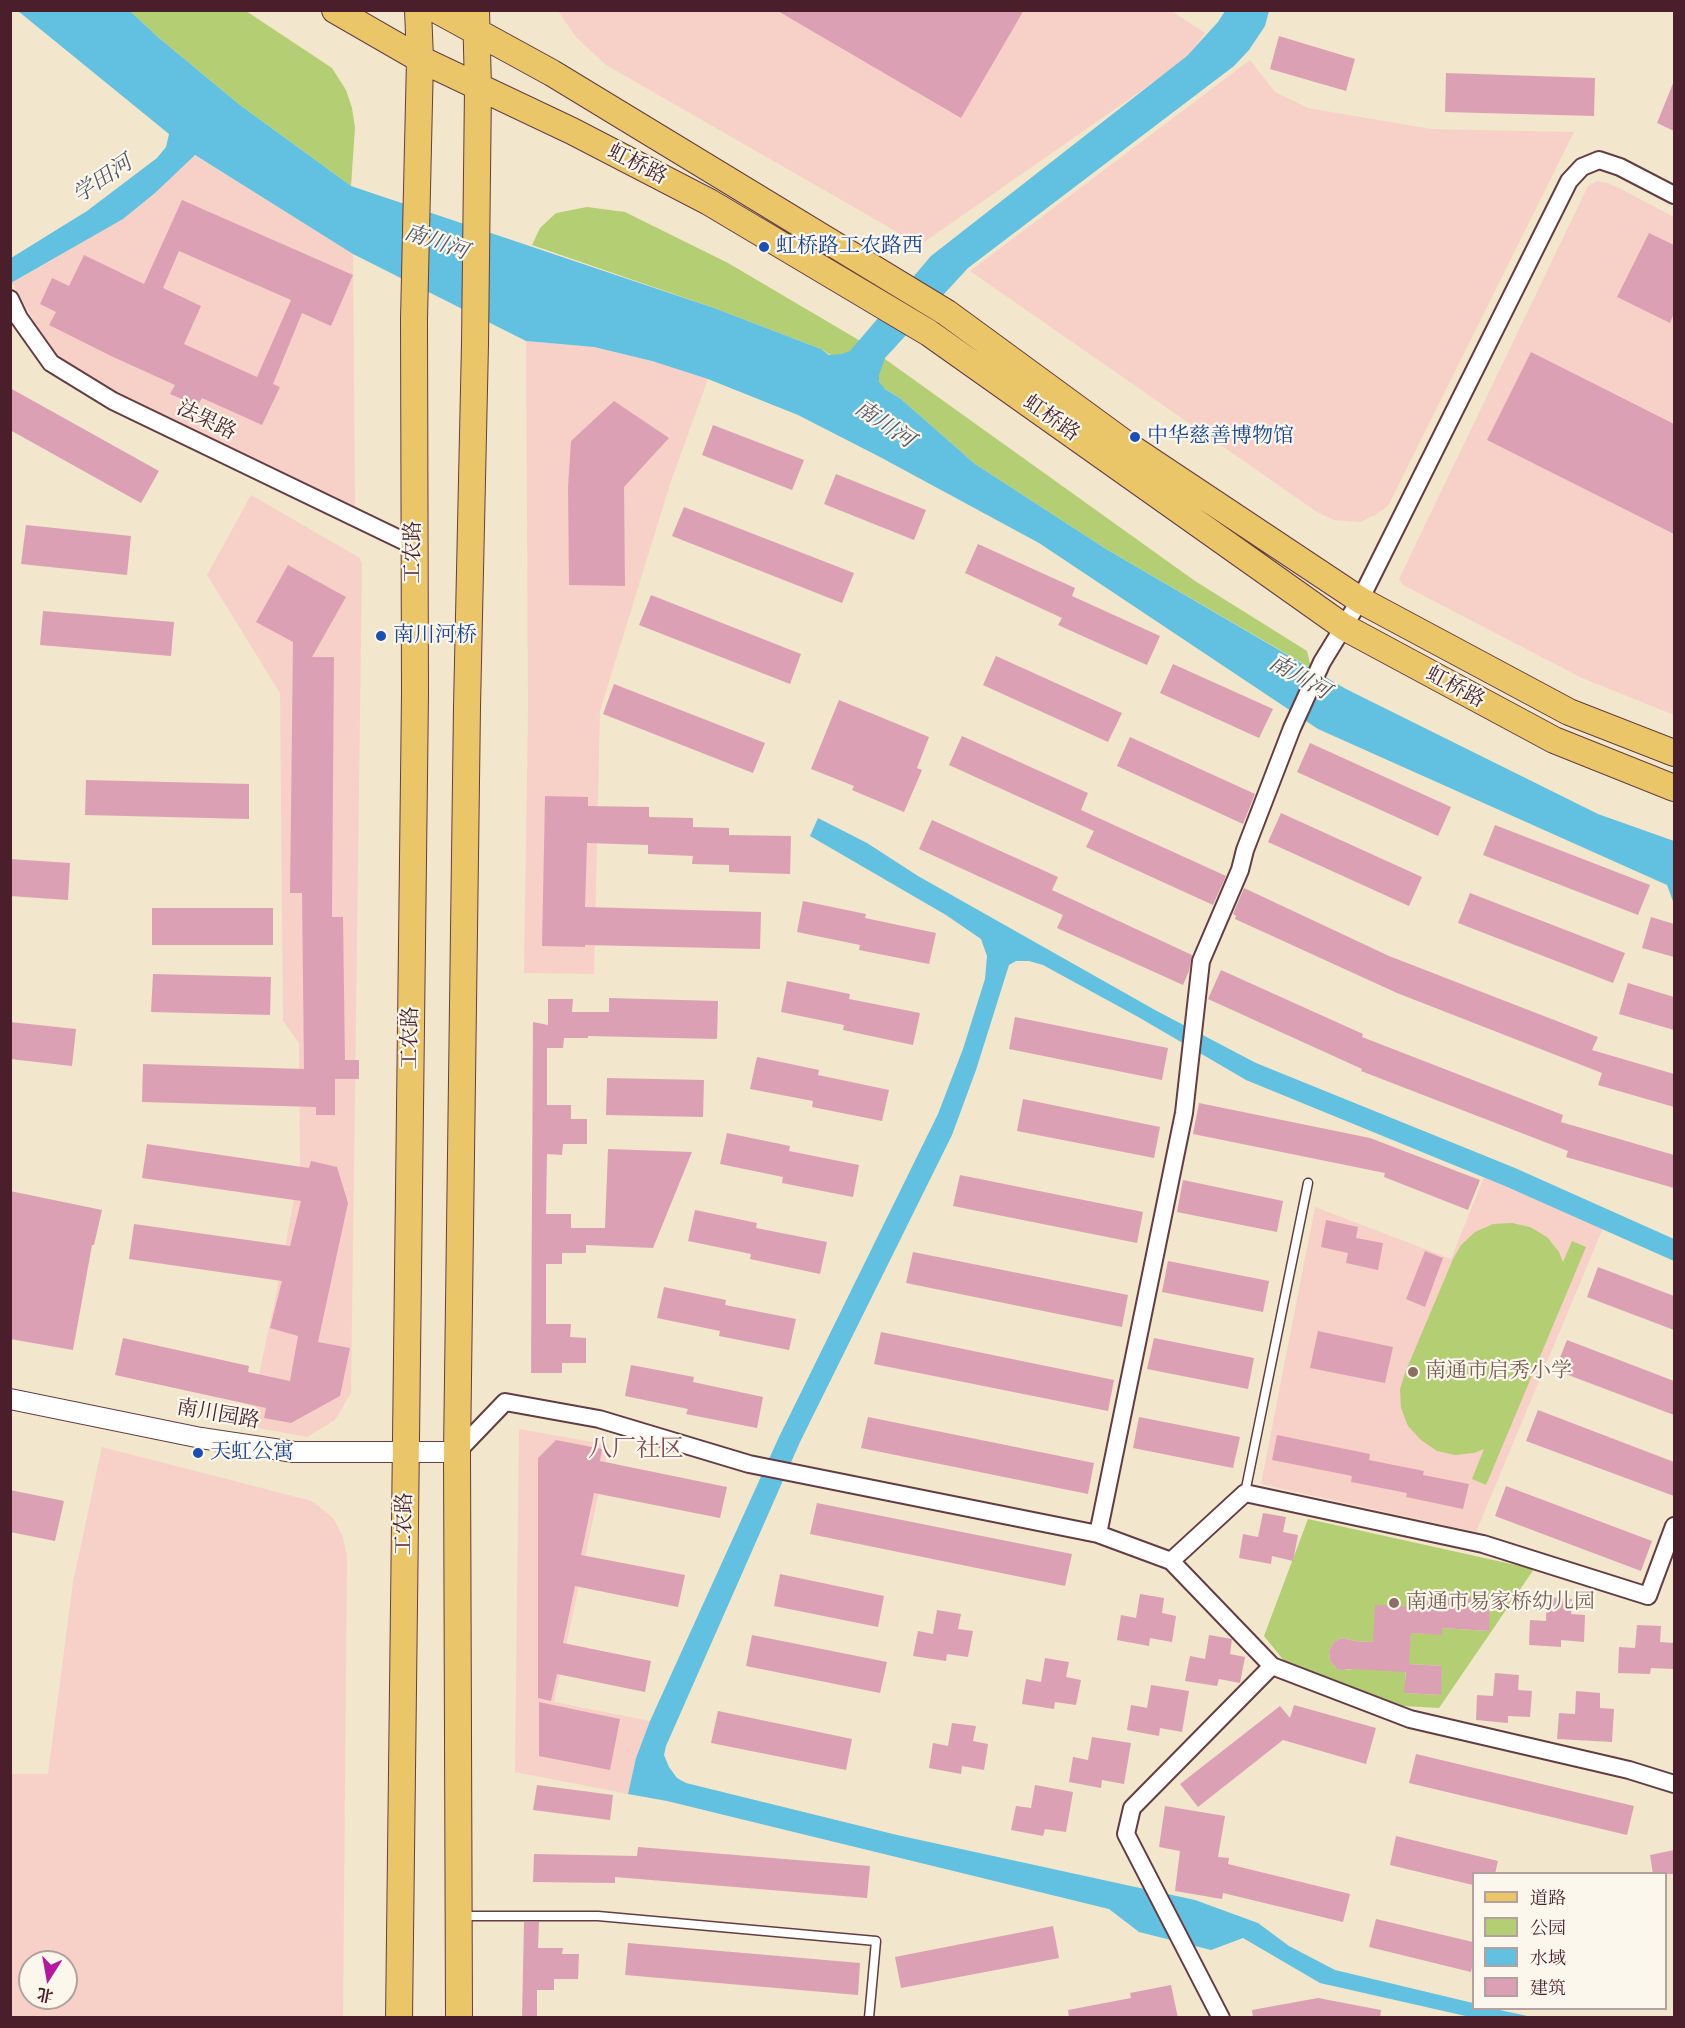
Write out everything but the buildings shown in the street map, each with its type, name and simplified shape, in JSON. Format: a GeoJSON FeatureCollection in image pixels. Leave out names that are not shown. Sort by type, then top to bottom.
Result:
{"type":"FeatureCollection","features":[{"type":"Feature","properties":{"kind":"main road","name":"虹桥路"},"geometry":{"type":"LineString","coordinates":[[335,10],[478,88],[572,131],[709,202],[928,333],[1344,627],[1554,740],[1674,788]]}},
{"type":"Feature","properties":{"kind":"main road","name":"工农路"},"geometry":{"type":"LineString","coordinates":[[399,2018],[415,706],[414,319],[420,58],[418,10]]}},
{"type":"Feature","properties":{"kind":"main road","name":"虹桥路"},"geometry":{"type":"LineString","coordinates":[[437,10],[476,21],[552,74],[947,313],[1130,447],[1360,600],[1569,712],[1674,753]]}},
{"type":"Feature","properties":{"kind":"main road"},"geometry":{"type":"LineString","coordinates":[[459,2018],[457,1452],[467,706],[477,212],[476,21]]}},
{"type":"Feature","properties":{"kind":"street"},"geometry":{"type":"LineString","coordinates":[[1098,1534],[1184,1113],[1201,961],[1240,870],[1245,850],[1292,728],[1322,662],[1360,600],[1569,181],[1582,167],[1599,160],[1620,167],[1674,195]]}},
{"type":"Feature","properties":{"kind":"street","name":"法果路"},"geometry":{"type":"LineString","coordinates":[[10,299],[19,318],[51,363],[112,401],[414,546]]}},
{"type":"Feature","properties":{"kind":"street","name":"南川园路"},"geometry":{"type":"LineString","coordinates":[[10,1399],[201,1438],[294,1452],[457,1452]]}},
{"type":"Feature","properties":{"kind":"street"},"geometry":{"type":"LineString","coordinates":[[457,1452],[505,1402],[599,1419],[756,1465],[1098,1534],[1171,1561],[1272,1666],[1410,1719],[1629,1770],[1674,1784]]}},
{"type":"Feature","properties":{"kind":"street"},"geometry":{"type":"LineString","coordinates":[[1171,1561],[1245,1493],[1483,1544],[1648,1596],[1674,1526]]}},
{"type":"Feature","properties":{"kind":"street"},"geometry":{"type":"LineString","coordinates":[[1221,2018],[1126,1834],[1132,1808],[1272,1666]]}},
{"type":"Feature","properties":{"kind":"lane"},"geometry":{"type":"LineString","coordinates":[[1245,1493],[1308,1183]]}},
{"type":"Feature","properties":{"kind":"lane"},"geometry":{"type":"LineString","coordinates":[[459,1916],[598,1916],[876,1941],[869,2018]]}},
{"type":"Feature","properties":{"kind":"shaded area"},"geometry":{"type":"Polygon","coordinates":[[[1170,10],[1205,33],[1185,60],[920,245],[606,65],[576,37],[558,11],[1170,10]]]}},
{"type":"Feature","properties":{"kind":"shaded area"},"geometry":{"type":"Polygon","coordinates":[[[1250,60],[1275,92],[1308,108],[1431,129],[1574,132],[1388,506],[1360,522],[1334,520],[1317,512],[970,271],[1250,60]]]}},
{"type":"Feature","properties":{"kind":"shaded area"},"geometry":{"type":"Polygon","coordinates":[[[194,155],[353,254],[355,510],[340,506],[88,377],[51,351],[12,283],[123,219],[155,193],[194,155]]]}},
{"type":"Feature","properties":{"kind":"shaded area"},"geometry":{"type":"Polygon","coordinates":[[[1597,181],[1619,188],[1674,217],[1674,715],[1582,678],[1403,585],[1399,579],[1588,186],[1597,181]]]}},
{"type":"Feature","properties":{"kind":"shaded area"},"geometry":{"type":"Polygon","coordinates":[[[526,341],[594,347],[652,361],[708,379],[670,484],[600,711],[594,974],[524,973],[528,709],[526,341]]]}},
{"type":"Feature","properties":{"kind":"shaded area"},"geometry":{"type":"Polygon","coordinates":[[[251,495],[360,558],[362,564],[351,1393],[335,1420],[307,1437],[248,1426],[300,1167],[299,1043],[283,1021],[280,693],[207,575],[251,495]]]}},
{"type":"Feature","properties":{"kind":"shaded area","name":"南通市启秀小学"},"geometry":{"type":"Polygon","coordinates":[[[1484,1177],[1603,1228],[1476,1532],[1261,1484],[1315,1207],[1451,1259],[1484,1177]]]}},
{"type":"Feature","properties":{"kind":"shaded area"},"geometry":{"type":"Polygon","coordinates":[[[519,1429],[609,1445],[554,1702],[650,1721],[636,1758],[628,1794],[515,1772],[519,1429]]]}},
{"type":"Feature","properties":{"kind":"shaded area"},"geometry":{"type":"Polygon","coordinates":[[[102,1447],[312,1501],[334,1519],[343,1537],[347,1556],[343,2017],[11,2017],[11,1774],[48,1774],[73,1582],[102,1447]]]}},
{"type":"Feature","properties":{"kind":"green space"},"geometry":{"type":"Polygon","coordinates":[[[130,11],[246,11],[332,68],[346,90],[352,108],[355,128],[351,186],[240,105],[130,11]]]}},
{"type":"Feature","properties":{"kind":"green space"},"geometry":{"type":"Polygon","coordinates":[[[587,207],[625,212],[728,263],[857,339],[1195,581],[1307,651],[1311,668],[1106,549],[975,464],[901,399],[821,349],[714,308],[532,245],[540,228],[556,213],[587,207]]]}},
{"type":"Feature","properties":{"kind":"green space"},"geometry":{"type":"Polygon","coordinates":[[[1512,1223],[1530,1227],[1547,1237],[1559,1252],[1563,1262],[1572,1241],[1586,1247],[1486,1485],[1472,1479],[1484,1449],[1474,1453],[1455,1455],[1437,1451],[1421,1440],[1408,1426],[1401,1408],[1400,1389],[1453,1259],[1461,1245],[1475,1232],[1493,1224],[1512,1223]]]}},
{"type":"Feature","properties":{"kind":"green space","name":"南通市易家桥幼儿园"},"geometry":{"type":"Polygon","coordinates":[[[1308,1519],[1534,1569],[1439,1708],[1403,1706],[1285,1662],[1264,1636],[1308,1519]],[[1444,1597],[1444,1603],[1413,1601],[1413,1607],[1373,1642],[1339,1639],[1329,1650],[1330,1661],[1337,1669],[1353,1669],[1400,1643],[1410,1644],[1411,1633],[1442,1634],[1442,1628],[1488,1631],[1490,1600],[1444,1597]],[[1406,1664],[1405,1693],[1440,1695],[1442,1666],[1406,1664]]]}},
{"type":"Feature","properties":{"kind":"water","name":"南川河"},"geometry":{"type":"Polygon","coordinates":[[[18,11],[130,11],[240,105],[351,186],[714,308],[821,349],[829,355],[850,351],[931,256],[1187,56],[1225,11],[1269,11],[1265,26],[1249,50],[1234,66],[968,268],[885,358],[879,382],[975,464],[1106,549],[1346,689],[1598,814],[1674,841],[1674,904],[1667,885],[1318,729],[1039,543],[798,415],[708,379],[652,361],[594,347],[526,341],[353,254],[195,155],[155,193],[123,219],[11,283],[11,258],[87,211],[157,158],[166,147],[169,134],[18,11]]]}},
{"type":"Feature","properties":{"kind":"water"},"geometry":{"type":"Polygon","coordinates":[[[818,818],[867,843],[918,876],[1155,1010],[1256,1063],[1515,1168],[1674,1239],[1674,1261],[1505,1186],[1246,1080],[1043,965],[1029,961],[1016,961],[1009,965],[976,1070],[952,1135],[800,1442],[666,1746],[664,1755],[669,1767],[677,1778],[686,1783],[897,1835],[1195,1900],[1258,1923],[1289,1946],[1335,1970],[1472,2003],[1472,2010],[1500,2010],[1532,2017],[1470,2017],[1320,1983],[1243,1938],[1211,1950],[1139,1932],[1109,1909],[667,1801],[628,1794],[636,1758],[650,1721],[779,1437],[938,1114],[963,1049],[985,979],[987,956],[981,939],[946,915],[810,836],[818,818]]]}},
{"type":"Feature","properties":{"kind":"place","name":"虹桥路工农路西"},"geometry":{"type":"Point","coordinates":[764,247]}},
{"type":"Feature","properties":{"kind":"place","name":"中华慈善博物馆"},"geometry":{"type":"Point","coordinates":[1135,437]}},
{"type":"Feature","properties":{"kind":"place","name":"南川河桥"},"geometry":{"type":"Point","coordinates":[381,636]}},
{"type":"Feature","properties":{"kind":"place","name":"南通市启秀小学"},"geometry":{"type":"Point","coordinates":[1413,1372]}},
{"type":"Feature","properties":{"kind":"place","name":"天虹公寓"},"geometry":{"type":"Point","coordinates":[198,1453]}},
{"type":"Feature","properties":{"kind":"place","name":"南通市易家桥幼儿园"},"geometry":{"type":"Point","coordinates":[1394,1603]}},
{"type":"Feature","properties":{"kind":"district","name":"八厂社区"},"geometry":{"type":"Point","coordinates":[636,1450]}},
{"type":"Feature","properties":{"kind":"water label","name":"学田河"},"geometry":{"type":"Point","coordinates":[103,180]}}]}
